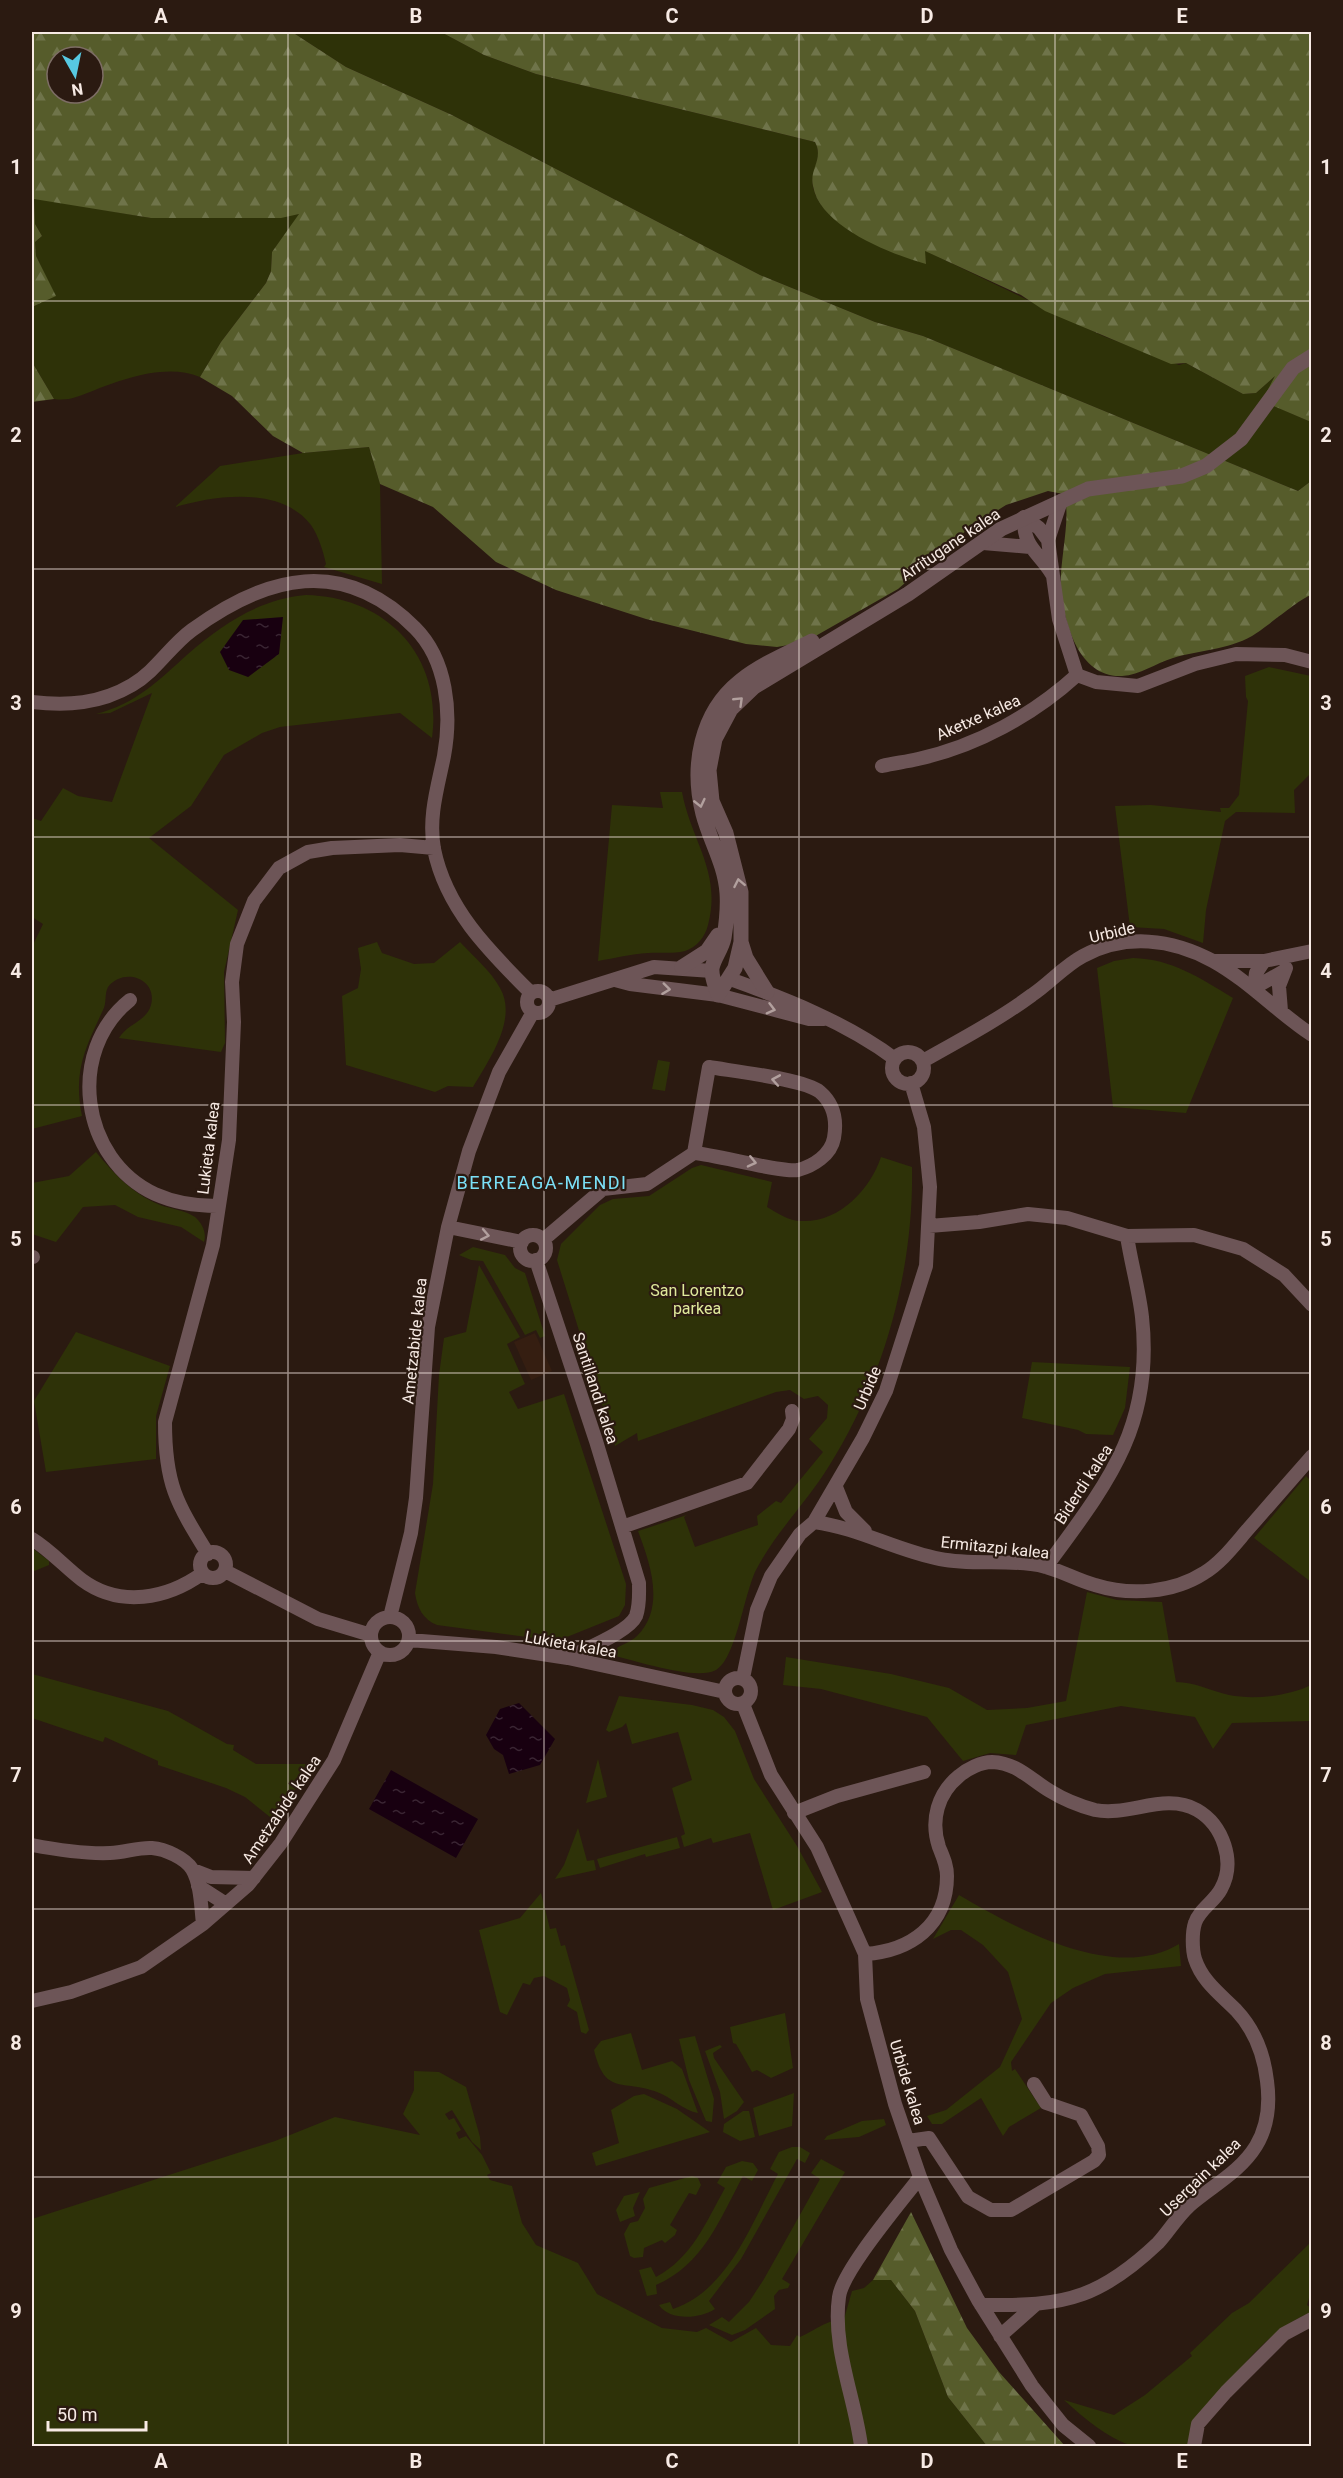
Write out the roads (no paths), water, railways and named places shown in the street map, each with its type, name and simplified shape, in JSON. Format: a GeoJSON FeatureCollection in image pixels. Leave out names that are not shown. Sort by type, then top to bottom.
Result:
{"type":"FeatureCollection","features":[{"type":"Feature","properties":{"kind":"street","name":"Arritugane kalea"},"geometry":{"type":"LineString","coordinates":[[741,942],[741,892],[736,864],[712,801],[709,770],[715,739],[731,709],[754,687],[878,611],[1001,529],[1088,489],[1182,476],[1206,466],[1241,439],[1293,368],[1311,356]]}},
{"type":"Feature","properties":{"kind":"street"},"geometry":{"type":"LineString","coordinates":[[1048,540],[1061,501]]}},
{"type":"Feature","properties":{"kind":"street"},"geometry":{"type":"LineString","coordinates":[[1024,518],[1039,528],[1048,540],[1063,634],[1077,675],[1096,682],[1138,686],[1195,664],[1236,654],[1285,655],[1311,662]]}},
{"type":"Feature","properties":{"kind":"street"},"geometry":{"type":"LineString","coordinates":[[1024,518],[1024,535],[1030,547],[1045,562],[1054,576]]}},
{"type":"Feature","properties":{"kind":"street"},"geometry":{"type":"LineString","coordinates":[[983,543],[1030,547]]}},
{"type":"Feature","properties":{"kind":"street"},"geometry":{"type":"LineString","coordinates":[[32,702],[60,705],[84,703],[131,686],[152,672],[190,631],[248,596],[272,586],[320,581],[348,586],[382,599],[413,626],[429,645],[442,677],[447,703],[447,730],[435,789],[432,829],[442,880],[480,941],[531,993]]}},
{"type":"Feature","properties":{"kind":"street","name":"Arritugane kalea"},"geometry":{"type":"LineString","coordinates":[[712,971],[724,940],[727,893],[718,851],[704,818],[698,793],[697,763],[703,736],[713,714],[724,696],[741,680],[778,658],[878,611]]}},
{"type":"Feature","properties":{"kind":"street","name":"Aketxe kalea"},"geometry":{"type":"LineString","coordinates":[[882,766],[939,753],[1020,719],[1077,675]]}},
{"type":"Feature","properties":{"kind":"street","name":"Lukieta kalea"},"geometry":{"type":"LineString","coordinates":[[400,845],[432,829]]}},
{"type":"Feature","properties":{"kind":"street","name":"Lukieta kalea"},"geometry":{"type":"LineString","coordinates":[[208,1554],[178,1507],[170,1481],[165,1452],[165,1422],[213,1245],[217,1206],[229,1140],[234,1022],[232,982],[237,944],[254,901],[279,868],[308,852],[332,848],[400,845],[434,848]]}},
{"type":"Feature","properties":{"kind":"street"},"geometry":{"type":"LineString","coordinates":[[682,968],[707,951],[725,921]]}},
{"type":"Feature","properties":{"kind":"street","name":"Urbide"},"geometry":{"type":"LineString","coordinates":[[923,1061],[1034,994],[1082,956],[1132,940],[1171,943],[1213,961],[1254,988],[1311,1035]]}},
{"type":"Feature","properties":{"kind":"street"},"geometry":{"type":"LineString","coordinates":[[718,995],[730,979],[741,942]]}},
{"type":"Feature","properties":{"kind":"street"},"geometry":{"type":"LineString","coordinates":[[741,942],[746,958],[767,992]]}},
{"type":"Feature","properties":{"kind":"street"},"geometry":{"type":"LineString","coordinates":[[1213,961],[1264,961],[1311,951]]}},
{"type":"Feature","properties":{"kind":"street"},"geometry":{"type":"LineString","coordinates":[[1281,1011],[1279,986],[1284,971],[1296,955]]}},
{"type":"Feature","properties":{"kind":"street"},"geometry":{"type":"LineString","coordinates":[[1254,988],[1256,974],[1264,961]]}},
{"type":"Feature","properties":{"kind":"street"},"geometry":{"type":"LineString","coordinates":[[549,1000],[654,967],[712,971],[767,992],[850,1031],[895,1059]]}},
{"type":"Feature","properties":{"kind":"street"},"geometry":{"type":"LineString","coordinates":[[712,971],[718,995]]}},
{"type":"Feature","properties":{"kind":"street"},"geometry":{"type":"LineString","coordinates":[[1254,988],[1284,971]]}},
{"type":"Feature","properties":{"kind":"street"},"geometry":{"type":"LineString","coordinates":[[615,980],[718,995],[809,1019],[824,1019]]}},
{"type":"Feature","properties":{"kind":"street"},"geometry":{"type":"LineString","coordinates":[[531,993],[540,991],[549,1000]]}},
{"type":"Feature","properties":{"kind":"street"},"geometry":{"type":"LineString","coordinates":[[531,993],[527,1004],[533,1012],[546,1010],[549,1000]]}},
{"type":"Feature","properties":{"kind":"street"},"geometry":{"type":"LineString","coordinates":[[130,1000],[120,1008],[100,1036],[93,1054],[88,1095],[99,1136],[122,1170],[154,1193],[195,1206],[217,1206]]}},
{"type":"Feature","properties":{"kind":"street","name":"Ametzabide kalea"},"geometry":{"type":"LineString","coordinates":[[390,1617],[411,1533],[416,1498],[428,1327],[447,1227],[469,1151],[500,1072],[533,1012]]}},
{"type":"Feature","properties":{"kind":"street"},"geometry":{"type":"LineString","coordinates":[[912,1052],[923,1061],[923,1075],[911,1083],[897,1079],[893,1069],[895,1059],[902,1053],[912,1052]]}},
{"type":"Feature","properties":{"kind":"street"},"geometry":{"type":"LineString","coordinates":[[543,1240],[603,1190],[646,1184],[694,1153],[796,1170],[814,1164],[826,1154],[834,1142],[836,1122],[832,1107],[819,1091],[802,1084],[709,1067],[694,1153]]}},
{"type":"Feature","properties":{"kind":"street","name":"Urbide"},"geometry":{"type":"LineString","coordinates":[[743,1678],[757,1610],[771,1576],[800,1534],[814,1522],[837,1487],[886,1391],[926,1266],[930,1187],[924,1127],[911,1083]]}},
{"type":"Feature","properties":{"kind":"street"},"geometry":{"type":"LineString","coordinates":[[929,1226],[980,1222],[1028,1214],[1067,1218],[1127,1236],[1194,1235],[1243,1249],[1284,1275],[1311,1305]]}},
{"type":"Feature","properties":{"kind":"street"},"geometry":{"type":"LineString","coordinates":[[447,1227],[522,1242],[532,1235],[543,1240]]}},
{"type":"Feature","properties":{"kind":"street","name":"Biderdi kalea"},"geometry":{"type":"LineString","coordinates":[[1046,1567],[1109,1480],[1124,1452],[1137,1416],[1144,1362],[1142,1316],[1127,1236]]}},
{"type":"Feature","properties":{"kind":"street"},"geometry":{"type":"LineString","coordinates":[[522,1242],[521,1250],[524,1257],[536,1260],[545,1252],[543,1240]]}},
{"type":"Feature","properties":{"kind":"street","name":"Santillandi kalea"},"geometry":{"type":"LineString","coordinates":[[536,1260],[596,1441],[639,1583],[639,1604],[635,1618],[625,1629],[568,1658]]}},
{"type":"Feature","properties":{"kind":"street"},"geometry":{"type":"LineString","coordinates":[[622,1527],[747,1483],[789,1429],[793,1419],[792,1411]]}},
{"type":"Feature","properties":{"kind":"street","name":"Ermitazpi kalea"},"geometry":{"type":"LineString","coordinates":[[814,1522],[834,1525],[940,1559],[982,1564],[1030,1564],[1070,1574],[1093,1585],[1117,1591],[1141,1592],[1178,1586],[1205,1573],[1226,1554],[1311,1456]]}},
{"type":"Feature","properties":{"kind":"street","name":"Ermitazpi kalea"},"geometry":{"type":"LineString","coordinates":[[837,1487],[846,1512],[871,1536]]}},
{"type":"Feature","properties":{"kind":"street"},"geometry":{"type":"LineString","coordinates":[[825,1506],[834,1525]]}},
{"type":"Feature","properties":{"kind":"street","name":"Ermitazpi kalea"},"geometry":{"type":"LineString","coordinates":[[825,1506],[846,1512]]}},
{"type":"Feature","properties":{"kind":"street"},"geometry":{"type":"LineString","coordinates":[[32,1539],[83,1580],[112,1594],[138,1597],[164,1594],[191,1582],[203,1573]]}},
{"type":"Feature","properties":{"kind":"street"},"geometry":{"type":"LineString","coordinates":[[215,1552],[222,1556],[226,1563],[225,1570],[214,1577],[203,1573],[201,1562],[208,1554],[215,1552]]}},
{"type":"Feature","properties":{"kind":"street"},"geometry":{"type":"LineString","coordinates":[[225,1570],[318,1619],[371,1635]]}},
{"type":"Feature","properties":{"kind":"street"},"geometry":{"type":"LineString","coordinates":[[390,1617],[405,1624],[409,1640],[398,1654],[380,1652],[375,1648],[371,1635],[379,1620],[390,1617]]}},
{"type":"Feature","properties":{"kind":"street","name":"Lukieta kalea"},"geometry":{"type":"LineString","coordinates":[[409,1640],[496,1647],[568,1658],[725,1692]]}},
{"type":"Feature","properties":{"kind":"street","name":"Ametzabide kalea"},"geometry":{"type":"LineString","coordinates":[[32,2001],[71,1992],[141,1967],[203,1924],[254,1878],[281,1843],[334,1760],[380,1652]]}},
{"type":"Feature","properties":{"kind":"street"},"geometry":{"type":"LineString","coordinates":[[743,1678],[750,1684],[752,1693],[743,1704],[731,1703],[725,1692],[730,1680],[743,1678]]}},
{"type":"Feature","properties":{"kind":"street","name":"Urbide kalea"},"geometry":{"type":"LineString","coordinates":[[743,1704],[771,1775],[825,1864],[864,1954],[867,1999],[908,2141],[951,2250],[1000,2336],[1046,2404],[1063,2424],[1089,2446]]}},
{"type":"Feature","properties":{"kind":"street","name":"Usergain kalea"},"geometry":{"type":"LineString","coordinates":[[864,1954],[888,1952],[915,1941],[932,1922],[942,1902],[947,1878],[937,1832],[938,1803],[952,1781],[963,1772],[985,1762],[1014,1767],[1048,1790],[1095,1810],[1110,1812],[1156,1804],[1179,1805],[1195,1809],[1219,1832],[1224,1843],[1227,1872],[1221,1890],[1195,1922],[1193,1950],[1202,1975],[1248,2026],[1261,2054],[1269,2096],[1262,2134],[1256,2147],[1234,2171],[1183,2212],[1158,2242],[1120,2274],[1085,2293],[1035,2305],[981,2305]]}},
{"type":"Feature","properties":{"kind":"street"},"geometry":{"type":"LineString","coordinates":[[794,1813],[837,1796],[924,1772]]}},
{"type":"Feature","properties":{"kind":"street"},"geometry":{"type":"LineString","coordinates":[[32,1845],[63,1852],[111,1853],[150,1847],[170,1853],[186,1862],[193,1870],[198,1886],[203,1924]]}},
{"type":"Feature","properties":{"kind":"street"},"geometry":{"type":"LineString","coordinates":[[193,1870],[211,1876],[254,1878]]}},
{"type":"Feature","properties":{"kind":"street"},"geometry":{"type":"LineString","coordinates":[[211,1876],[226,1904]]}},
{"type":"Feature","properties":{"kind":"street"},"geometry":{"type":"LineString","coordinates":[[198,1886],[226,1904]]}},
{"type":"Feature","properties":{"kind":"street"},"geometry":{"type":"LineString","coordinates":[[908,2141],[929,2138],[968,2197],[991,2210],[1011,2210],[1094,2162],[1099,2155],[1098,2146],[1080,2115],[1046,2103],[1034,2084]]}},
{"type":"Feature","properties":{"kind":"street"},"geometry":{"type":"LineString","coordinates":[[861,2446],[839,2337],[839,2296],[860,2256],[921,2176]]}},
{"type":"Feature","properties":{"kind":"street","name":"Usergain kalea"},"geometry":{"type":"LineString","coordinates":[[1000,2336],[1035,2305]]}},
{"type":"Feature","properties":{"kind":"street"},"geometry":{"type":"LineString","coordinates":[[1194,2446],[1198,2424],[1226,2392],[1284,2334],[1311,2319]]}},
{"type":"Feature","properties":{"kind":"water"},"geometry":{"type":"Polygon","coordinates":[[[283,617],[279,654],[248,677],[229,670],[220,652],[243,620],[283,617]]]}},
{"type":"Feature","properties":{"kind":"water"},"geometry":{"type":"Polygon","coordinates":[[[519,1703],[555,1739],[540,1765],[509,1774],[503,1755],[494,1749],[486,1735],[500,1709],[519,1703]]]}},
{"type":"Feature","properties":{"kind":"water"},"geometry":{"type":"Polygon","coordinates":[[[391,1770],[478,1819],[456,1858],[369,1809],[391,1770]]]}},
{"type":"Feature","properties":{"kind":"district","name":"BERREAGA-MENDI"},"geometry":{"type":"Point","coordinates":[542,1183]}},
{"type":"Feature","properties":{"kind":"park label","name":"San Lorentzo parkea"},"geometry":{"type":"Point","coordinates":[697,1299]}}]}
